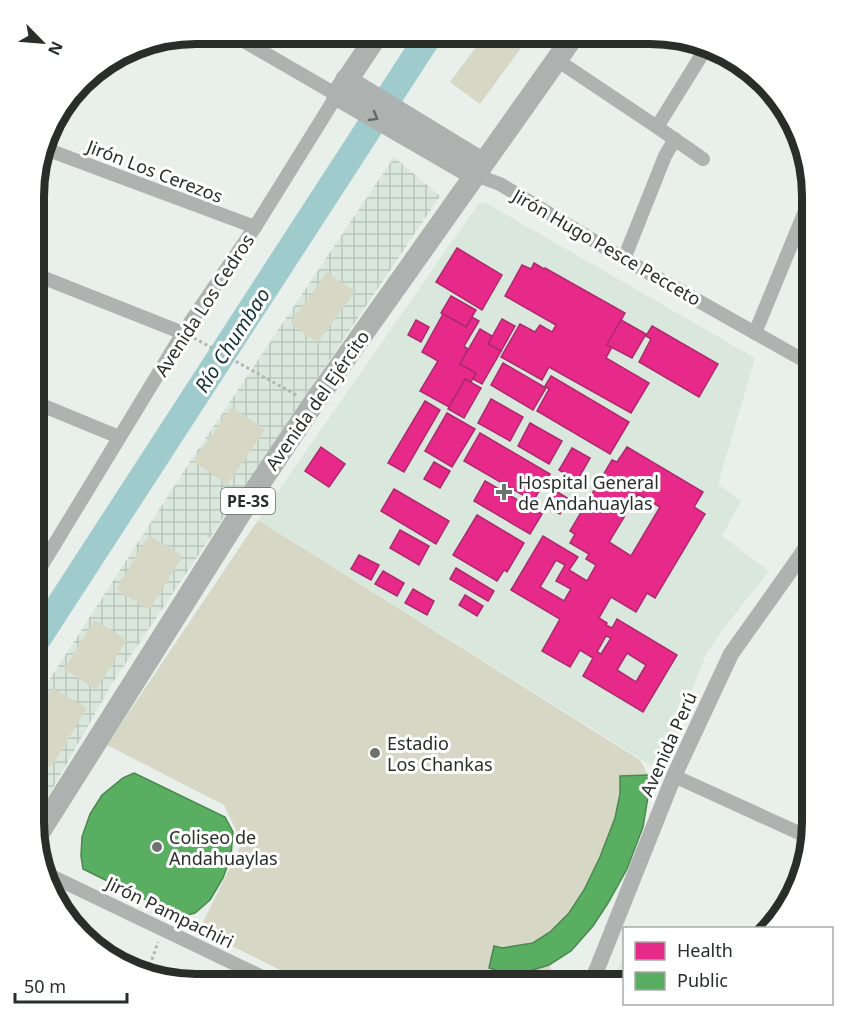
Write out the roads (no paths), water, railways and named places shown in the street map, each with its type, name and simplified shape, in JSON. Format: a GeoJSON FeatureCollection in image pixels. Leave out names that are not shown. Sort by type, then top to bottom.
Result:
{"type":"FeatureCollection","features":[{"type":"Feature","properties":{"kind":"highway","name":"Avenida Los Cedros"},"geometry":{"type":"LineString","coordinates":[[347,91],[373,43]]}},
{"type":"Feature","properties":{"kind":"highway","name":"Avenida del Ejército"},"geometry":{"type":"LineString","coordinates":[[43,826],[252,495],[313,404],[568,43]]}},
{"type":"Feature","properties":{"kind":"highway","name":"Jirón Hugo Pesce Pecceto"},"geometry":{"type":"LineString","coordinates":[[347,91],[479,170]]}},
{"type":"Feature","properties":{"kind":"street"},"geometry":{"type":"LineString","coordinates":[[250,43],[347,91]]}},
{"type":"Feature","properties":{"kind":"street"},"geometry":{"type":"LineString","coordinates":[[657,127],[703,53]]}},
{"type":"Feature","properties":{"kind":"street"},"geometry":{"type":"LineString","coordinates":[[556,60],[703,159]]}},
{"type":"Feature","properties":{"kind":"street","name":"Avenida Los Cedros"},"geometry":{"type":"LineString","coordinates":[[43,551],[119,437],[183,333],[347,91]]}},
{"type":"Feature","properties":{"kind":"street"},"geometry":{"type":"LineString","coordinates":[[624,260],[665,156],[675,139]]}},
{"type":"Feature","properties":{"kind":"street","name":"Jirón Los Cerezos"},"geometry":{"type":"LineString","coordinates":[[51,151],[255,227]]}},
{"type":"Feature","properties":{"kind":"street","name":"Jirón Hugo Pesce Pecceto"},"geometry":{"type":"LineString","coordinates":[[479,170],[624,260],[802,358]]}},
{"type":"Feature","properties":{"kind":"street"},"geometry":{"type":"LineString","coordinates":[[756,333],[802,219]]}},
{"type":"Feature","properties":{"kind":"street"},"geometry":{"type":"LineString","coordinates":[[43,278],[183,333]]}},
{"type":"Feature","properties":{"kind":"street"},"geometry":{"type":"LineString","coordinates":[[43,406],[119,437]]}},
{"type":"Feature","properties":{"kind":"street","name":"Avenida Perú"},"geometry":{"type":"LineString","coordinates":[[595,973],[674,776],[731,654],[801,555]]}},
{"type":"Feature","properties":{"kind":"street"},"geometry":{"type":"LineString","coordinates":[[674,776],[801,834]]}},
{"type":"Feature","properties":{"kind":"street","name":"Jirón Pampachiri"},"geometry":{"type":"LineString","coordinates":[[54,876],[254,973]]}},
{"type":"Feature","properties":{"kind":"waterway","name":"Río Chumbao"},"geometry":{"type":"LineString","coordinates":[[43,631],[424,43]]}},
{"type":"Feature","properties":{"kind":"place","name":"Hospital General de Andahuaylas"},"geometry":{"type":"Point","coordinates":[504,492]}},
{"type":"Feature","properties":{"kind":"place","name":"Estadio Los Chankas"},"geometry":{"type":"Point","coordinates":[375,753]}},
{"type":"Feature","properties":{"kind":"place","name":"Coliseo de Andahuaylas"},"geometry":{"type":"Point","coordinates":[157,847]}}]}
